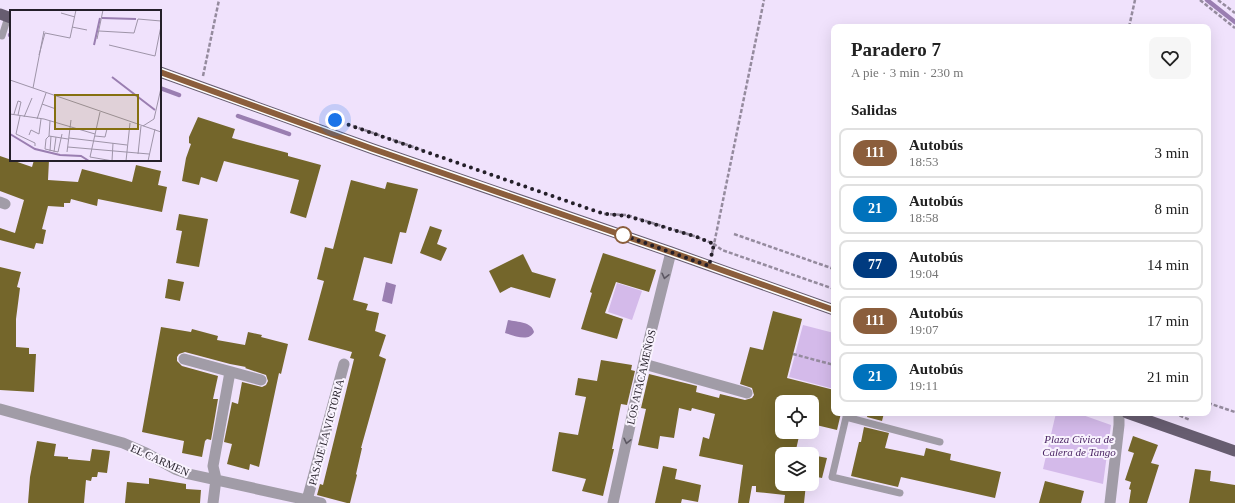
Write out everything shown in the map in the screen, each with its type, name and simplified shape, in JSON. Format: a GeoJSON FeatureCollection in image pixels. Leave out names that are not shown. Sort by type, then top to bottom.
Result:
{"type":"FeatureCollection","features":[{"type":"Feature","properties":{"kind":"main road"},"geometry":{"type":"LineString","coordinates":[[161,72],[373,149],[831,309]]}},
{"type":"Feature","properties":{"kind":"main road"},"geometry":{"type":"LineString","coordinates":[[1136,416],[1235,451]]}},
{"type":"Feature","properties":{"kind":"street","name":"LOS ATACAMEÑOS"},"geometry":{"type":"LineString","coordinates":[[613,503],[671,252]]}},
{"type":"Feature","properties":{"kind":"street"},"geometry":{"type":"LineString","coordinates":[[184,359],[261,380]]}},
{"type":"Feature","properties":{"kind":"street","name":"PASAJE LA VICTORIA"},"geometry":{"type":"LineString","coordinates":[[307,500],[344,364]]}},
{"type":"Feature","properties":{"kind":"street"},"geometry":{"type":"LineString","coordinates":[[644,364],[747,393]]}},
{"type":"Feature","properties":{"kind":"street"},"geometry":{"type":"LineString","coordinates":[[213,503],[216,479],[213,466],[230,372]]}},
{"type":"Feature","properties":{"kind":"street","name":"EL CARMEN"},"geometry":{"type":"LineString","coordinates":[[0,409],[123,443],[146,453],[175,469],[189,474],[321,503]]}},
{"type":"Feature","properties":{"kind":"street"},"geometry":{"type":"LineString","coordinates":[[1110,503],[1119,416]]}},
{"type":"Feature","properties":{"kind":"lane"},"geometry":{"type":"LineString","coordinates":[[2,36],[6,17]]}},
{"type":"Feature","properties":{"kind":"lane"},"geometry":{"type":"LineString","coordinates":[[847,416],[832,477],[900,493]]}},
{"type":"Feature","properties":{"kind":"lane"},"geometry":{"type":"LineString","coordinates":[[850,416],[940,442]]}},
{"type":"Feature","properties":{"kind":"path"},"geometry":{"type":"LineString","coordinates":[[201,87],[219,0]]}},
{"type":"Feature","properties":{"kind":"path"},"geometry":{"type":"LineString","coordinates":[[709,266],[764,0]]}},
{"type":"Feature","properties":{"kind":"path"},"geometry":{"type":"LineString","coordinates":[[1130,24],[1135,0]]}},
{"type":"Feature","properties":{"kind":"path"},"geometry":{"type":"LineString","coordinates":[[1200,0],[1235,28]]}},
{"type":"Feature","properties":{"kind":"path"},"geometry":{"type":"LineString","coordinates":[[1218,0],[1235,13]]}},
{"type":"Feature","properties":{"kind":"path"},"geometry":{"type":"LineString","coordinates":[[196,71],[204,74]]}},
{"type":"Feature","properties":{"kind":"path"},"geometry":{"type":"LineString","coordinates":[[353,126],[427,152]]}},
{"type":"Feature","properties":{"kind":"path"},"geometry":{"type":"LineString","coordinates":[[598,212],[627,216],[697,237],[714,244],[722,250],[831,288]]}},
{"type":"Feature","properties":{"kind":"path"},"geometry":{"type":"LineString","coordinates":[[734,234],[831,268]]}},
{"type":"Feature","properties":{"kind":"path"},"geometry":{"type":"LineString","coordinates":[[793,354],[831,364]]}},
{"type":"Feature","properties":{"kind":"path"},"geometry":{"type":"LineString","coordinates":[[1211,403],[1235,412]]}},
{"type":"Feature","properties":{"kind":"green space"},"geometry":{"type":"Polygon","coordinates":[[[617,283],[642,291],[632,320],[608,312],[617,283]]]}},
{"type":"Feature","properties":{"kind":"green space"},"geometry":{"type":"Polygon","coordinates":[[[803,325],[831,332],[831,388],[789,377],[803,325]]]}},
{"type":"Feature","properties":{"kind":"green space","name":"Plaza Cívica de Calera de Tango"},"geometry":{"type":"Polygon","coordinates":[[[1055,416],[1086,416],[1111,425],[1103,484],[1043,469],[1055,416]]]}},
{"type":"Feature","properties":{"kind":"shaded area"},"geometry":{"type":"Polygon","coordinates":[[[386,282],[396,285],[392,304],[382,301],[386,282]]]}},
{"type":"Feature","properties":{"kind":"shaded area"},"geometry":{"type":"Polygon","coordinates":[[[508,320],[528,324],[534,332],[529,337],[525,338],[505,333],[508,320]]]}},
{"type":"Feature","properties":{"kind":"building"},"geometry":{"type":"Polygon","coordinates":[[[198,117],[235,129],[232,138],[288,153],[288,156],[321,165],[306,218],[290,213],[299,180],[224,161],[217,182],[201,177],[199,185],[182,181],[186,158],[191,144],[189,143],[189,137],[198,117]]]}},
{"type":"Feature","properties":{"kind":"building"},"geometry":{"type":"Polygon","coordinates":[[[0,156],[10,159],[10,161],[32,167],[34,161],[49,161],[48,180],[78,182],[82,169],[132,182],[136,165],[161,171],[158,185],[167,187],[162,212],[98,199],[97,206],[71,199],[70,203],[64,203],[64,207],[48,206],[42,229],[46,230],[43,244],[36,243],[34,249],[0,240],[0,228],[15,233],[24,200],[0,191],[0,156]]]}},
{"type":"Feature","properties":{"kind":"building"},"geometry":{"type":"Polygon","coordinates":[[[351,180],[385,189],[387,182],[418,189],[406,233],[400,232],[392,264],[364,257],[353,300],[368,304],[366,310],[379,313],[375,331],[386,335],[379,356],[386,359],[361,448],[357,475],[350,503],[347,503],[317,495],[320,484],[323,485],[354,359],[350,358],[352,352],[308,340],[324,281],[317,279],[325,247],[333,249],[351,180]]]}},
{"type":"Feature","properties":{"kind":"building"},"geometry":{"type":"Polygon","coordinates":[[[179,214],[208,219],[199,267],[176,263],[182,231],[176,230],[179,214]]]}},
{"type":"Feature","properties":{"kind":"building"},"geometry":{"type":"Polygon","coordinates":[[[430,226],[442,230],[437,244],[447,248],[441,261],[420,253],[430,226]]]}},
{"type":"Feature","properties":{"kind":"building"},"geometry":{"type":"Polygon","coordinates":[[[603,253],[656,270],[649,292],[616,282],[605,313],[623,319],[617,339],[581,329],[592,293],[590,292],[603,253]]]}},
{"type":"Feature","properties":{"kind":"building"},"geometry":{"type":"Polygon","coordinates":[[[523,254],[532,272],[556,279],[550,298],[511,287],[500,293],[489,271],[523,254]]]}},
{"type":"Feature","properties":{"kind":"building"},"geometry":{"type":"Polygon","coordinates":[[[0,267],[21,272],[17,287],[20,288],[16,319],[16,347],[29,348],[29,354],[36,354],[34,392],[0,390],[0,267]]]}},
{"type":"Feature","properties":{"kind":"building"},"geometry":{"type":"Polygon","coordinates":[[[168,279],[184,282],[180,301],[165,298],[168,279]]]}},
{"type":"Feature","properties":{"kind":"building"},"geometry":{"type":"Polygon","coordinates":[[[773,311],[802,319],[787,378],[831,389],[831,416],[840,416],[837,430],[819,426],[819,395],[775,395],[775,439],[798,439],[797,447],[775,447],[775,491],[805,491],[804,503],[784,503],[785,495],[756,492],[756,486],[752,486],[749,503],[738,503],[743,465],[699,456],[703,437],[709,439],[715,414],[692,408],[691,411],[679,408],[674,438],[660,436],[658,449],[638,445],[646,409],[641,408],[649,374],[697,386],[696,392],[719,398],[720,394],[745,400],[752,398],[754,395],[752,388],[740,384],[750,347],[763,350],[773,311]]]}},
{"type":"Feature","properties":{"kind":"building"},"geometry":{"type":"Polygon","coordinates":[[[161,327],[191,332],[192,329],[218,336],[217,340],[245,345],[248,332],[288,344],[281,374],[279,373],[259,467],[250,464],[249,470],[227,464],[232,444],[224,442],[232,402],[238,404],[242,382],[262,387],[266,385],[268,381],[266,375],[245,368],[246,367],[185,352],[179,354],[177,357],[177,361],[182,366],[218,376],[213,399],[218,399],[211,440],[207,439],[205,441],[202,457],[182,453],[184,441],[142,432],[161,327]]]}},
{"type":"Feature","properties":{"kind":"building"},"geometry":{"type":"Polygon","coordinates":[[[601,360],[632,365],[631,370],[635,371],[627,405],[621,404],[612,449],[614,449],[603,496],[582,491],[586,479],[552,471],[559,432],[578,435],[586,397],[575,395],[578,378],[597,381],[601,360]]]}},
{"type":"Feature","properties":{"kind":"building"},"geometry":{"type":"Polygon","coordinates":[[[867,416],[883,416],[882,421],[867,416]]]}},
{"type":"Feature","properties":{"kind":"building"},"geometry":{"type":"Polygon","coordinates":[[[864,427],[889,433],[885,448],[924,456],[926,448],[951,454],[950,460],[1001,472],[995,498],[901,477],[898,487],[851,476],[864,427]]]}},
{"type":"Feature","properties":{"kind":"building"},"geometry":{"type":"Polygon","coordinates":[[[1133,436],[1158,445],[1151,463],[1159,465],[1147,503],[1129,503],[1131,490],[1129,489],[1131,482],[1125,480],[1134,453],[1128,451],[1133,436]]]}},
{"type":"Feature","properties":{"kind":"building"},"geometry":{"type":"Polygon","coordinates":[[[37,441],[56,444],[54,456],[68,457],[68,459],[90,461],[92,449],[110,451],[107,473],[98,472],[97,477],[92,477],[91,481],[86,480],[84,503],[28,503],[30,477],[37,441]]]}},
{"type":"Feature","properties":{"kind":"building"},"geometry":{"type":"Polygon","coordinates":[[[819,456],[827,458],[822,478],[819,477],[819,456]]]}},
{"type":"Feature","properties":{"kind":"building"},"geometry":{"type":"Polygon","coordinates":[[[663,466],[677,469],[675,479],[701,485],[698,502],[682,499],[681,503],[655,503],[663,466]]]}},
{"type":"Feature","properties":{"kind":"building"},"geometry":{"type":"Polygon","coordinates":[[[1195,469],[1211,471],[1210,481],[1235,485],[1235,503],[1189,503],[1195,469]]]}},
{"type":"Feature","properties":{"kind":"building"},"geometry":{"type":"Polygon","coordinates":[[[149,478],[186,484],[186,489],[201,490],[200,503],[125,503],[127,482],[149,484],[149,478]]]}},
{"type":"Feature","properties":{"kind":"building"},"geometry":{"type":"Polygon","coordinates":[[[1045,481],[1084,491],[1081,503],[1039,503],[1045,481]]]}},
{"type":"Feature","properties":{"kind":"waterway"},"geometry":{"type":"LineString","coordinates":[[1207,0],[1235,22]]}},
{"type":"Feature","properties":{"kind":"waterway"},"geometry":{"type":"LineString","coordinates":[[161,88],[179,95]]}},
{"type":"Feature","properties":{"kind":"waterway"},"geometry":{"type":"LineString","coordinates":[[238,116],[289,134]]}},
{"type":"Feature","properties":{"kind":"bus line","name":"111"},"geometry":{"type":"LineString","coordinates":[[161,72],[373,149],[831,309]]}},
{"type":"Feature","properties":{"kind":"route"},"geometry":{"type":"LineString","coordinates":[[335,120],[598,212],[607,214],[622,214],[697,237],[714,244],[709,266],[623,235]]}}]}
